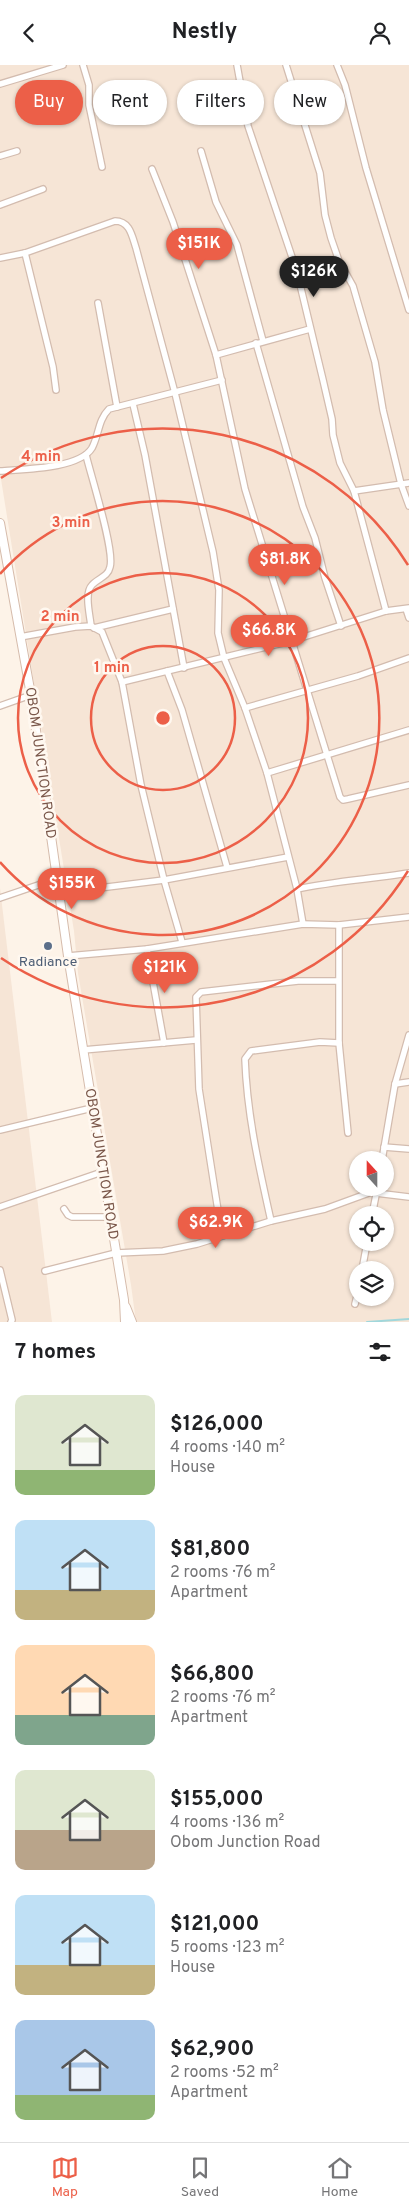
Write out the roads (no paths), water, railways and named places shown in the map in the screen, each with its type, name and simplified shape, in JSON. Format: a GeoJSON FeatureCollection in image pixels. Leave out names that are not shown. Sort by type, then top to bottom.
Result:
{"type":"FeatureCollection","features":[{"type":"Feature","properties":{"kind":"main road","name":"OBOM JUNCTION ROAD"},"geometry":{"type":"LineString","coordinates":[[0,523],[31,695],[56,879],[109,1217],[124,1300],[125,1322]]}},
{"type":"Feature","properties":{"kind":"main road","name":"OBOM JUNCTION ROAD"},"geometry":{"type":"LineString","coordinates":[[124,1300],[132,1322]]}},
{"type":"Feature","properties":{"kind":"street"},"geometry":{"type":"LineString","coordinates":[[0,85],[63,65]]}},
{"type":"Feature","properties":{"kind":"street"},"geometry":{"type":"LineString","coordinates":[[83,65],[102,167]]}},
{"type":"Feature","properties":{"kind":"street"},"geometry":{"type":"LineString","coordinates":[[238,65],[240,80]]}},
{"type":"Feature","properties":{"kind":"street"},"geometry":{"type":"LineString","coordinates":[[286,65],[320,173],[325,215],[331,238],[339,261],[354,286],[375,362],[383,410],[401,484],[409,506]]}},
{"type":"Feature","properties":{"kind":"street"},"geometry":{"type":"LineString","coordinates":[[337,65],[345,85],[366,168],[408,300],[409,310]]}},
{"type":"Feature","properties":{"kind":"street"},"geometry":{"type":"LineString","coordinates":[[248,125],[297,272],[330,409],[333,435],[340,463],[354,491],[386,611]]}},
{"type":"Feature","properties":{"kind":"street"},"geometry":{"type":"LineString","coordinates":[[0,156],[17,151]]}},
{"type":"Feature","properties":{"kind":"street"},"geometry":{"type":"LineString","coordinates":[[201,151],[216,202],[237,245],[263,341]]}},
{"type":"Feature","properties":{"kind":"street"},"geometry":{"type":"LineString","coordinates":[[152,169],[167,206],[216,355],[245,489],[340,797],[343,800],[409,785]]}},
{"type":"Feature","properties":{"kind":"street"},"geometry":{"type":"LineString","coordinates":[[0,205],[43,189]]}},
{"type":"Feature","properties":{"kind":"street"},"geometry":{"type":"LineString","coordinates":[[0,258],[26,253],[115,221],[122,221],[127,225],[136,248],[175,393],[213,553],[219,590],[218,633],[224,658],[245,708],[267,773],[297,889],[303,924]]}},
{"type":"Feature","properties":{"kind":"street"},"geometry":{"type":"LineString","coordinates":[[26,253],[56,390]]}},
{"type":"Feature","properties":{"kind":"street"},"geometry":{"type":"LineString","coordinates":[[98,303],[117,407]]}},
{"type":"Feature","properties":{"kind":"street"},"geometry":{"type":"LineString","coordinates":[[216,355],[310,329]]}},
{"type":"Feature","properties":{"kind":"street"},"geometry":{"type":"LineString","coordinates":[[256,343],[303,507],[315,538],[325,578],[341,625]]}},
{"type":"Feature","properties":{"kind":"street"},"geometry":{"type":"LineString","coordinates":[[0,471],[39,468],[78,460],[86,455],[92,447],[103,415],[109,409],[222,380]]}},
{"type":"Feature","properties":{"kind":"street"},"geometry":{"type":"LineString","coordinates":[[133,403],[145,455],[184,667]]}},
{"type":"Feature","properties":{"kind":"street"},"geometry":{"type":"LineString","coordinates":[[86,455],[111,560],[110,569],[104,577],[91,585],[88,592],[93,627]]}},
{"type":"Feature","properties":{"kind":"street"},"geometry":{"type":"LineString","coordinates":[[354,491],[409,483]]}},
{"type":"Feature","properties":{"kind":"street"},"geometry":{"type":"LineString","coordinates":[[20,637],[75,627],[93,627],[173,609]]}},
{"type":"Feature","properties":{"kind":"street"},"geometry":{"type":"LineString","coordinates":[[122,682],[291,641],[386,611],[408,609],[409,618]]}},
{"type":"Feature","properties":{"kind":"street"},"geometry":{"type":"LineString","coordinates":[[93,627],[102,632],[122,682],[141,785],[164,880],[182,942]]}},
{"type":"Feature","properties":{"kind":"street"},"geometry":{"type":"LineString","coordinates":[[245,708],[349,678],[409,658]]}},
{"type":"Feature","properties":{"kind":"street"},"geometry":{"type":"LineString","coordinates":[[167,671],[182,710],[226,867]]}},
{"type":"Feature","properties":{"kind":"street"},"geometry":{"type":"LineString","coordinates":[[0,706],[31,695]]}},
{"type":"Feature","properties":{"kind":"street"},"geometry":{"type":"LineString","coordinates":[[267,773],[409,730]]}},
{"type":"Feature","properties":{"kind":"street"},"geometry":{"type":"LineString","coordinates":[[59,893],[164,880],[288,857]]}},
{"type":"Feature","properties":{"kind":"street"},"geometry":{"type":"LineString","coordinates":[[297,889],[325,883],[370,880],[409,873]]}},
{"type":"Feature","properties":{"kind":"street"},"geometry":{"type":"LineString","coordinates":[[0,898],[56,879]]}},
{"type":"Feature","properties":{"kind":"street"},"geometry":{"type":"LineString","coordinates":[[68,956],[147,949],[303,924],[339,925],[409,917]]}},
{"type":"Feature","properties":{"kind":"street"},"geometry":{"type":"LineString","coordinates":[[339,925],[339,1043],[348,1133]]}},
{"type":"Feature","properties":{"kind":"street"},"geometry":{"type":"LineString","coordinates":[[147,949],[164,1043]]}},
{"type":"Feature","properties":{"kind":"street"},"geometry":{"type":"LineString","coordinates":[[222,1236],[198,1089],[196,997],[201,992],[298,981],[338,981]]}},
{"type":"Feature","properties":{"kind":"street"},"geometry":{"type":"LineString","coordinates":[[383,1151],[395,1084],[409,1035]]}},
{"type":"Feature","properties":{"kind":"street"},"geometry":{"type":"LineString","coordinates":[[83,1050],[196,1040]]}},
{"type":"Feature","properties":{"kind":"street"},"geometry":{"type":"LineString","coordinates":[[271,1221],[251,1134],[246,1097],[245,1059],[251,1051],[320,1042],[339,1043]]}},
{"type":"Feature","properties":{"kind":"street"},"geometry":{"type":"LineString","coordinates":[[395,1084],[409,1082]]}},
{"type":"Feature","properties":{"kind":"street"},"geometry":{"type":"LineString","coordinates":[[0,1130],[92,1108]]}},
{"type":"Feature","properties":{"kind":"street"},"geometry":{"type":"LineString","coordinates":[[384,1147],[409,1149]]}},
{"type":"Feature","properties":{"kind":"street"},"geometry":{"type":"LineString","coordinates":[[0,1207],[102,1172]]}},
{"type":"Feature","properties":{"kind":"street"},"geometry":{"type":"LineString","coordinates":[[394,1194],[409,1197]]}},
{"type":"Feature","properties":{"kind":"street"},"geometry":{"type":"LineString","coordinates":[[45,1271],[116,1253],[163,1251],[271,1221],[325,1209],[360,1196]]}},
{"type":"Feature","properties":{"kind":"street"},"geometry":{"type":"LineString","coordinates":[[64,1209],[72,1217],[109,1217]]}},
{"type":"Feature","properties":{"kind":"street"},"geometry":{"type":"LineString","coordinates":[[0,1270],[2,1288],[11,1322]]}},
{"type":"Feature","properties":{"kind":"waterway"},"geometry":{"type":"LineString","coordinates":[[367,1322],[409,1319]]}},
{"type":"Feature","properties":{"kind":"place","name":"Radiance"},"geometry":{"type":"Point","coordinates":[48,946]}}]}
